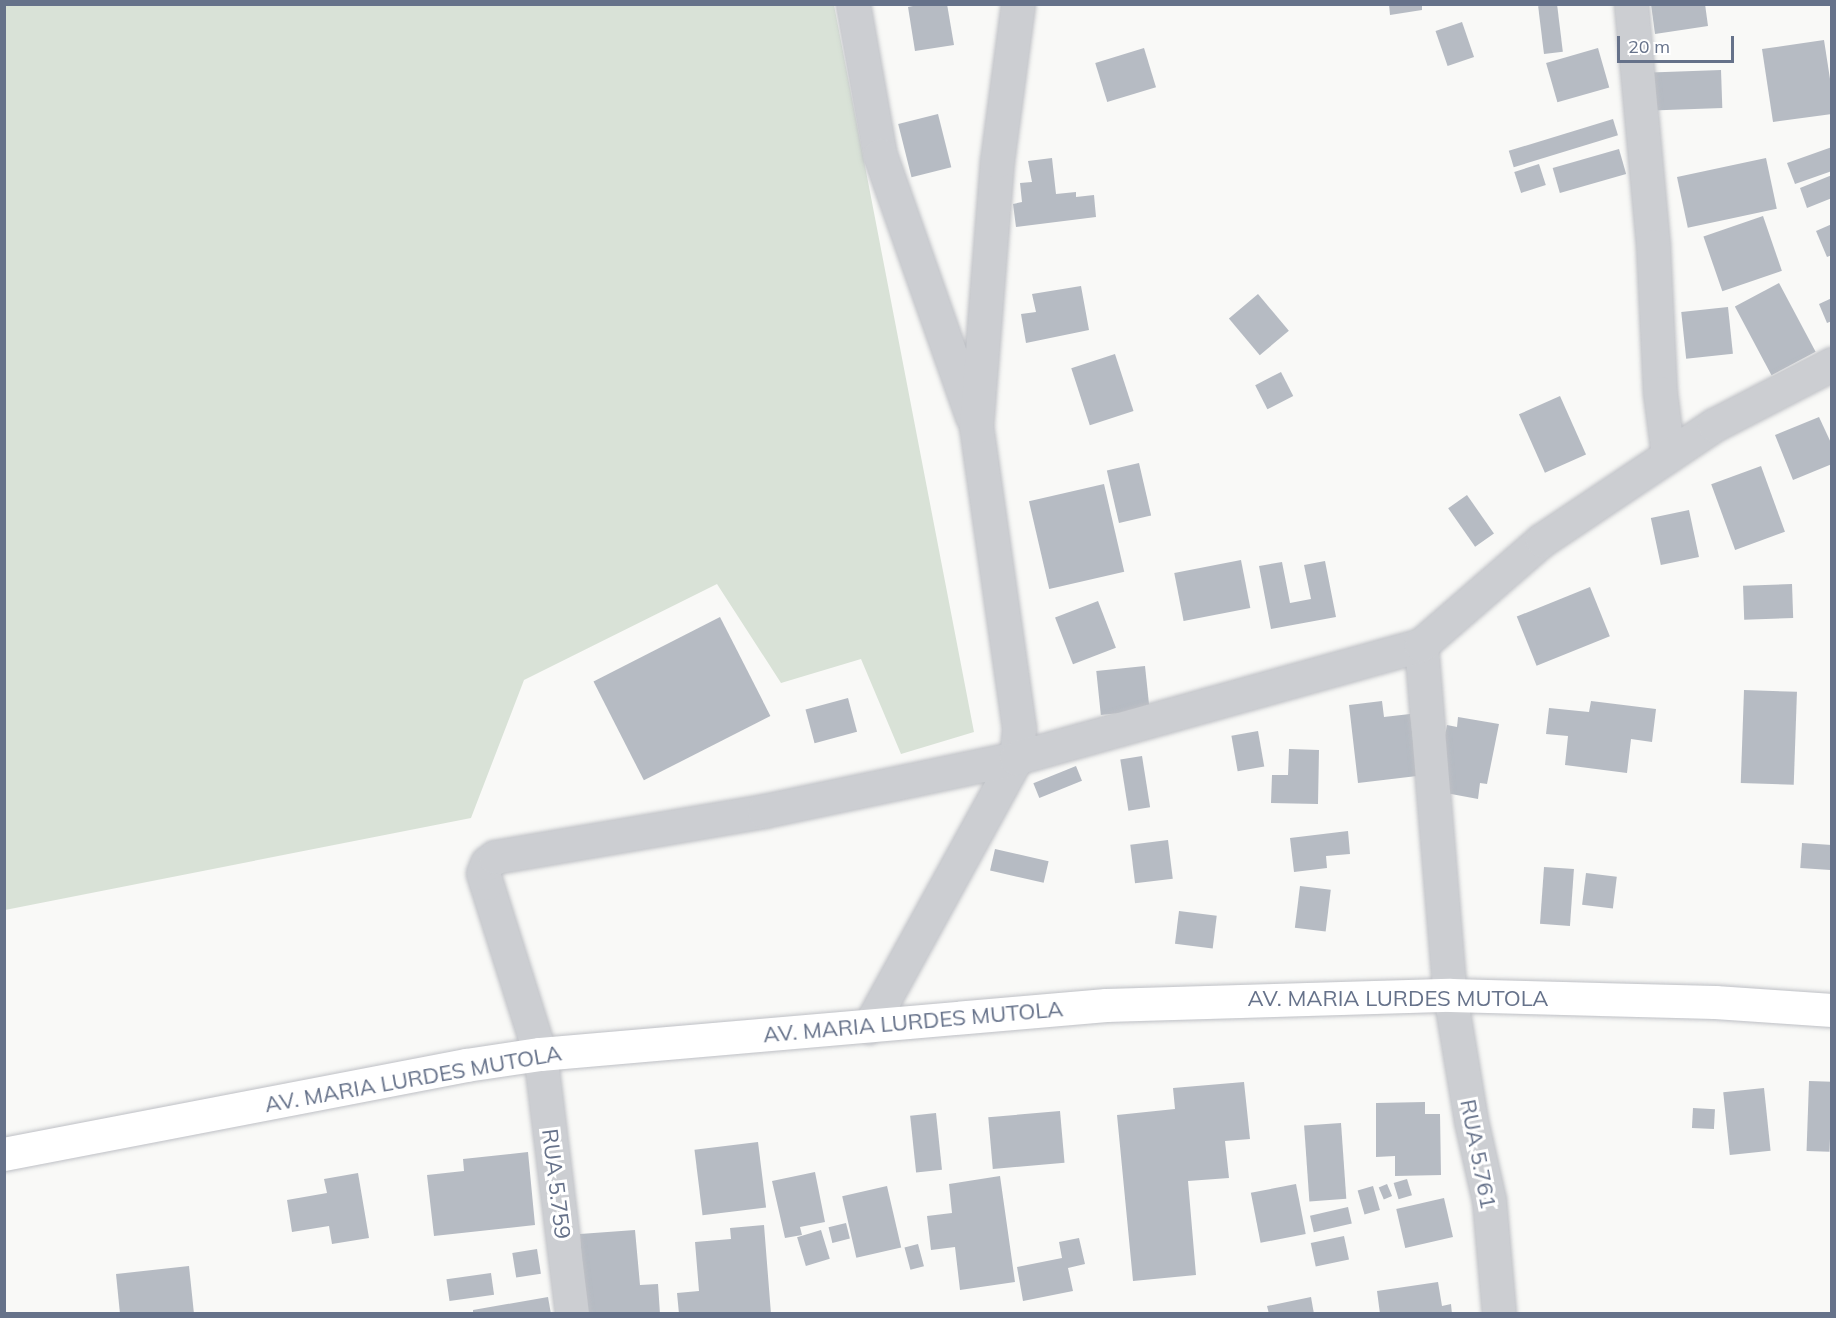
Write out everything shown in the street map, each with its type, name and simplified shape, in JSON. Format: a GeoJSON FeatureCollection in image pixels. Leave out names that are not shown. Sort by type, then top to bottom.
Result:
{"type":"FeatureCollection","features":[{"type":"Feature","properties":{"kind":"main road"},"geometry":{"type":"LineString","coordinates":[[4,1131],[524,1047],[734,1023],[1277,987],[1403,984],[1656,989],[1832,997]]}},
{"type":"Feature","properties":{"kind":"main road","name":"AV. MARIA LURDES MUTOLA"},"geometry":{"type":"LineString","coordinates":[[4,1154],[466,1065],[540,1054],[1106,1005],[1450,995],[1715,1002],[1832,1010]]}},
{"type":"Feature","properties":{"kind":"street"},"geometry":{"type":"LineString","coordinates":[[853,4],[880,155],[976,427],[1018,728],[1016,758],[869,1027]]}},
{"type":"Feature","properties":{"kind":"street"},"geometry":{"type":"LineString","coordinates":[[976,427],[997,161],[1018,4]]}},
{"type":"Feature","properties":{"kind":"street"},"geometry":{"type":"LineString","coordinates":[[1631,4],[1653,235],[1660,393],[1668,454]]}},
{"type":"Feature","properties":{"kind":"street"},"geometry":{"type":"LineString","coordinates":[[1016,758],[1421,645],[1542,540],[1714,425],[1832,364]]}},
{"type":"Feature","properties":{"kind":"street","name":"RUA 5.761"},"geometry":{"type":"LineString","coordinates":[[1421,645],[1450,995],[1471,1121],[1489,1200],[1499,1314]]}},
{"type":"Feature","properties":{"kind":"street","name":"RUA 5.759"},"geometry":{"type":"LineString","coordinates":[[572,1314],[540,1054],[483,873],[487,863],[495,857],[764,811],[1016,758]]}},
{"type":"Feature","properties":{"kind":"shaded area"},"geometry":{"type":"Polygon","coordinates":[[[5,4],[834,5],[974,732],[901,754],[861,659],[781,683],[717,584],[524,680],[471,818],[5,910],[5,4]]]}},
{"type":"Feature","properties":{"kind":"building"},"geometry":{"type":"Polygon","coordinates":[[[923,4],[947,4],[954,45],[915,51],[908,7],[923,4]]]}},
{"type":"Feature","properties":{"kind":"building"},"geometry":{"type":"Polygon","coordinates":[[[1389,4],[1422,4],[1422,10],[1390,15],[1389,4]]]}},
{"type":"Feature","properties":{"kind":"building"},"geometry":{"type":"Polygon","coordinates":[[[1557,4],[1563,52],[1544,54],[1538,6],[1557,4]]]}},
{"type":"Feature","properties":{"kind":"building"},"geometry":{"type":"Polygon","coordinates":[[[1651,4],[1705,4],[1708,26],[1655,34],[1651,4]]]}},
{"type":"Feature","properties":{"kind":"building"},"geometry":{"type":"Polygon","coordinates":[[[1462,22],[1474,57],[1448,66],[1436,31],[1462,22]]]}},
{"type":"Feature","properties":{"kind":"building"},"geometry":{"type":"Polygon","coordinates":[[[1824,40],[1832,92],[1832,114],[1773,122],[1762,49],[1824,40]]]}},
{"type":"Feature","properties":{"kind":"building"},"geometry":{"type":"Polygon","coordinates":[[[1144,48],[1156,87],[1107,102],[1095,63],[1144,48]]]}},
{"type":"Feature","properties":{"kind":"building"},"geometry":{"type":"Polygon","coordinates":[[[1598,48],[1609,87],[1557,102],[1546,63],[1598,48]]]}},
{"type":"Feature","properties":{"kind":"building"},"geometry":{"type":"Polygon","coordinates":[[[1721,70],[1722,108],[1652,110],[1651,72],[1721,70]]]}},
{"type":"Feature","properties":{"kind":"building"},"geometry":{"type":"Polygon","coordinates":[[[938,114],[951,167],[912,177],[898,124],[938,114]]]}},
{"type":"Feature","properties":{"kind":"building"},"geometry":{"type":"Polygon","coordinates":[[[1613,119],[1618,135],[1514,167],[1509,151],[1613,119]]]}},
{"type":"Feature","properties":{"kind":"building"},"geometry":{"type":"Polygon","coordinates":[[[1832,147],[1832,171],[1795,184],[1787,163],[1832,147]]]}},
{"type":"Feature","properties":{"kind":"building"},"geometry":{"type":"Polygon","coordinates":[[[1619,149],[1626,174],[1560,193],[1553,168],[1619,149]]]}},
{"type":"Feature","properties":{"kind":"building"},"geometry":{"type":"Polygon","coordinates":[[[1052,158],[1056,194],[1076,192],[1076,197],[1094,195],[1096,217],[1016,227],[1013,204],[1022,202],[1020,183],[1032,182],[1028,161],[1052,158]]]}},
{"type":"Feature","properties":{"kind":"building"},"geometry":{"type":"Polygon","coordinates":[[[1766,158],[1777,209],[1688,228],[1677,177],[1766,158]]]}},
{"type":"Feature","properties":{"kind":"building"},"geometry":{"type":"Polygon","coordinates":[[[1539,164],[1546,185],[1521,193],[1514,172],[1539,164]]]}},
{"type":"Feature","properties":{"kind":"building"},"geometry":{"type":"Polygon","coordinates":[[[1832,175],[1832,198],[1807,208],[1800,188],[1832,175]]]}},
{"type":"Feature","properties":{"kind":"building"},"geometry":{"type":"Polygon","coordinates":[[[1763,216],[1782,271],[1722,291],[1703,237],[1763,216]]]}},
{"type":"Feature","properties":{"kind":"building"},"geometry":{"type":"Polygon","coordinates":[[[1832,224],[1832,255],[1827,257],[1816,231],[1832,224]]]}},
{"type":"Feature","properties":{"kind":"building"},"geometry":{"type":"Polygon","coordinates":[[[1779,283],[1816,352],[1771,375],[1735,306],[1779,283]]]}},
{"type":"Feature","properties":{"kind":"building"},"geometry":{"type":"Polygon","coordinates":[[[1081,286],[1089,330],[1026,343],[1021,314],[1036,312],[1032,294],[1081,286]]]}},
{"type":"Feature","properties":{"kind":"building"},"geometry":{"type":"Polygon","coordinates":[[[1258,294],[1289,331],[1260,355],[1229,318],[1258,294]]]}},
{"type":"Feature","properties":{"kind":"building"},"geometry":{"type":"Polygon","coordinates":[[[1832,298],[1832,321],[1827,323],[1819,304],[1832,298]]]}},
{"type":"Feature","properties":{"kind":"building"},"geometry":{"type":"Polygon","coordinates":[[[1728,307],[1733,354],[1686,359],[1681,312],[1728,307]]]}},
{"type":"Feature","properties":{"kind":"building"},"geometry":{"type":"Polygon","coordinates":[[[1115,354],[1134,411],[1090,425],[1071,368],[1115,354]]]}},
{"type":"Feature","properties":{"kind":"building"},"geometry":{"type":"Polygon","coordinates":[[[1281,372],[1293,396],[1267,409],[1255,385],[1281,372]]]}},
{"type":"Feature","properties":{"kind":"building"},"geometry":{"type":"Polygon","coordinates":[[[1560,396],[1586,454],[1545,473],[1519,414],[1560,396]]]}},
{"type":"Feature","properties":{"kind":"building"},"geometry":{"type":"Polygon","coordinates":[[[1819,417],[1832,445],[1832,464],[1793,480],[1775,435],[1819,417]]]}},
{"type":"Feature","properties":{"kind":"building"},"geometry":{"type":"Polygon","coordinates":[[[1139,463],[1151,516],[1119,523],[1107,470],[1139,463]]]}},
{"type":"Feature","properties":{"kind":"building"},"geometry":{"type":"Polygon","coordinates":[[[1761,466],[1785,532],[1735,550],[1711,484],[1761,466]]]}},
{"type":"Feature","properties":{"kind":"building"},"geometry":{"type":"Polygon","coordinates":[[[1104,484],[1124,572],[1049,589],[1029,501],[1104,484]]]}},
{"type":"Feature","properties":{"kind":"building"},"geometry":{"type":"Polygon","coordinates":[[[1467,495],[1494,534],[1475,547],[1448,508],[1467,495]]]}},
{"type":"Feature","properties":{"kind":"building"},"geometry":{"type":"Polygon","coordinates":[[[1689,510],[1699,557],[1661,565],[1651,518],[1689,510]]]}},
{"type":"Feature","properties":{"kind":"building"},"geometry":{"type":"Polygon","coordinates":[[[1241,560],[1250,608],[1184,621],[1174,573],[1241,560]]]}},
{"type":"Feature","properties":{"kind":"building"},"geometry":{"type":"Polygon","coordinates":[[[1325,561],[1336,617],[1271,629],[1259,566],[1282,562],[1290,603],[1311,599],[1304,565],[1325,561]]]}},
{"type":"Feature","properties":{"kind":"building"},"geometry":{"type":"Polygon","coordinates":[[[1792,584],[1793,618],[1744,620],[1743,586],[1792,584]]]}},
{"type":"Feature","properties":{"kind":"building"},"geometry":{"type":"Polygon","coordinates":[[[1590,587],[1610,636],[1537,666],[1517,617],[1590,587]]]}},
{"type":"Feature","properties":{"kind":"building"},"geometry":{"type":"Polygon","coordinates":[[[1098,601],[1116,648],[1073,664],[1055,617],[1098,601]]]}},
{"type":"Feature","properties":{"kind":"building"},"geometry":{"type":"Polygon","coordinates":[[[720,617],[770,716],[644,780],[593,681],[720,617]]]}},
{"type":"Feature","properties":{"kind":"building"},"geometry":{"type":"Polygon","coordinates":[[[1145,666],[1150,710],[1101,715],[1096,671],[1145,666]]]}},
{"type":"Feature","properties":{"kind":"building"},"geometry":{"type":"Polygon","coordinates":[[[1744,690],[1797,692],[1794,785],[1741,783],[1744,690]]]}},
{"type":"Feature","properties":{"kind":"building"},"geometry":{"type":"Polygon","coordinates":[[[848,698],[857,732],[815,743],[805,709],[848,698]]]}},
{"type":"Feature","properties":{"kind":"building"},"geometry":{"type":"Polygon","coordinates":[[[1382,701],[1384,717],[1410,714],[1417,776],[1358,783],[1349,705],[1382,701]]]}},
{"type":"Feature","properties":{"kind":"building"},"geometry":{"type":"Polygon","coordinates":[[[1591,701],[1656,709],[1652,742],[1631,739],[1627,773],[1565,765],[1568,736],[1546,734],[1549,708],[1589,712],[1591,701]]]}},
{"type":"Feature","properties":{"kind":"building"},"geometry":{"type":"Polygon","coordinates":[[[1458,717],[1499,724],[1487,784],[1480,783],[1478,799],[1435,791],[1447,725],[1457,727],[1458,717]]]}},
{"type":"Feature","properties":{"kind":"building"},"geometry":{"type":"Polygon","coordinates":[[[1258,731],[1264,766],[1238,771],[1231,736],[1258,731]]]}},
{"type":"Feature","properties":{"kind":"building"},"geometry":{"type":"Polygon","coordinates":[[[1289,749],[1319,750],[1318,804],[1271,803],[1272,775],[1288,775],[1289,749]]]}},
{"type":"Feature","properties":{"kind":"building"},"geometry":{"type":"Polygon","coordinates":[[[1142,756],[1150,807],[1128,811],[1120,759],[1142,756]]]}},
{"type":"Feature","properties":{"kind":"building"},"geometry":{"type":"Polygon","coordinates":[[[1076,766],[1082,781],[1039,798],[1033,783],[1076,766]]]}},
{"type":"Feature","properties":{"kind":"building"},"geometry":{"type":"Polygon","coordinates":[[[1348,831],[1350,854],[1326,856],[1327,868],[1294,872],[1290,838],[1348,831]]]}},
{"type":"Feature","properties":{"kind":"building"},"geometry":{"type":"Polygon","coordinates":[[[1168,840],[1173,879],[1135,883],[1130,845],[1168,840]]]}},
{"type":"Feature","properties":{"kind":"building"},"geometry":{"type":"Polygon","coordinates":[[[1802,843],[1832,845],[1830,870],[1800,868],[1802,843]]]}},
{"type":"Feature","properties":{"kind":"building"},"geometry":{"type":"Polygon","coordinates":[[[995,849],[1049,861],[1044,883],[990,870],[995,849]]]}},
{"type":"Feature","properties":{"kind":"building"},"geometry":{"type":"Polygon","coordinates":[[[1544,867],[1574,869],[1570,926],[1540,924],[1544,867]]]}},
{"type":"Feature","properties":{"kind":"building"},"geometry":{"type":"Polygon","coordinates":[[[1586,873],[1617,877],[1613,909],[1582,905],[1586,873]]]}},
{"type":"Feature","properties":{"kind":"building"},"geometry":{"type":"Polygon","coordinates":[[[1300,886],[1331,890],[1326,931],[1295,928],[1300,886]]]}},
{"type":"Feature","properties":{"kind":"building"},"geometry":{"type":"Polygon","coordinates":[[[1179,911],[1217,916],[1213,948],[1175,944],[1179,911]]]}},
{"type":"Feature","properties":{"kind":"building"},"geometry":{"type":"Polygon","coordinates":[[[1809,1081],[1832,1082],[1830,1152],[1807,1151],[1809,1081]]]}},
{"type":"Feature","properties":{"kind":"building"},"geometry":{"type":"Polygon","coordinates":[[[1244,1082],[1250,1139],[1225,1141],[1229,1178],[1188,1181],[1196,1275],[1133,1281],[1117,1115],[1175,1109],[1173,1088],[1244,1082]]]}},
{"type":"Feature","properties":{"kind":"building"},"geometry":{"type":"Polygon","coordinates":[[[1764,1088],[1771,1151],[1730,1155],[1723,1092],[1764,1088]]]}},
{"type":"Feature","properties":{"kind":"building"},"geometry":{"type":"Polygon","coordinates":[[[1425,1102],[1425,1114],[1440,1114],[1441,1175],[1395,1176],[1395,1156],[1376,1157],[1376,1103],[1425,1102]]]}},
{"type":"Feature","properties":{"kind":"building"},"geometry":{"type":"Polygon","coordinates":[[[1693,1108],[1715,1109],[1714,1129],[1692,1128],[1693,1108]]]}},
{"type":"Feature","properties":{"kind":"building"},"geometry":{"type":"Polygon","coordinates":[[[1060,1111],[1065,1163],[993,1169],[988,1117],[1060,1111]]]}},
{"type":"Feature","properties":{"kind":"building"},"geometry":{"type":"Polygon","coordinates":[[[936,1113],[942,1170],[916,1172],[910,1116],[936,1113]]]}},
{"type":"Feature","properties":{"kind":"building"},"geometry":{"type":"Polygon","coordinates":[[[1341,1123],[1346,1199],[1309,1201],[1304,1126],[1341,1123]]]}},
{"type":"Feature","properties":{"kind":"building"},"geometry":{"type":"Polygon","coordinates":[[[758,1142],[766,1208],[703,1215],[694,1150],[758,1142]]]}},
{"type":"Feature","properties":{"kind":"building"},"geometry":{"type":"Polygon","coordinates":[[[528,1152],[535,1225],[434,1236],[427,1175],[464,1171],[463,1159],[528,1152]]]}},
{"type":"Feature","properties":{"kind":"building"},"geometry":{"type":"Polygon","coordinates":[[[815,1172],[825,1222],[800,1227],[802,1235],[785,1238],[772,1181],[815,1172]]]}},
{"type":"Feature","properties":{"kind":"building"},"geometry":{"type":"Polygon","coordinates":[[[358,1173],[369,1238],[332,1244],[329,1226],[292,1232],[287,1200],[327,1193],[324,1179],[358,1173]]]}},
{"type":"Feature","properties":{"kind":"building"},"geometry":{"type":"Polygon","coordinates":[[[1000,1176],[1015,1282],[960,1290],[955,1247],[931,1250],[927,1216],[952,1213],[949,1184],[1000,1176]]]}},
{"type":"Feature","properties":{"kind":"building"},"geometry":{"type":"Polygon","coordinates":[[[1407,1179],[1412,1195],[1399,1199],[1394,1183],[1407,1179]]]}},
{"type":"Feature","properties":{"kind":"building"},"geometry":{"type":"Polygon","coordinates":[[[1296,1184],[1306,1234],[1261,1243],[1251,1193],[1296,1184]]]}},
{"type":"Feature","properties":{"kind":"building"},"geometry":{"type":"Polygon","coordinates":[[[1387,1184],[1392,1196],[1384,1199],[1379,1188],[1387,1184]]]}},
{"type":"Feature","properties":{"kind":"building"},"geometry":{"type":"Polygon","coordinates":[[[887,1186],[901,1247],[856,1258],[842,1196],[887,1186]]]}},
{"type":"Feature","properties":{"kind":"building"},"geometry":{"type":"Polygon","coordinates":[[[1373,1186],[1380,1210],[1365,1214],[1358,1190],[1373,1186]]]}},
{"type":"Feature","properties":{"kind":"building"},"geometry":{"type":"Polygon","coordinates":[[[1444,1198],[1453,1237],[1405,1248],[1396,1209],[1444,1198]]]}},
{"type":"Feature","properties":{"kind":"building"},"geometry":{"type":"Polygon","coordinates":[[[1348,1207],[1352,1224],[1314,1232],[1310,1216],[1348,1207]]]}},
{"type":"Feature","properties":{"kind":"building"},"geometry":{"type":"Polygon","coordinates":[[[846,1223],[850,1239],[832,1243],[829,1227],[846,1223]]]}},
{"type":"Feature","properties":{"kind":"building"},"geometry":{"type":"Polygon","coordinates":[[[764,1225],[771,1314],[679,1314],[677,1293],[699,1291],[695,1242],[731,1239],[730,1228],[764,1225]]]}},
{"type":"Feature","properties":{"kind":"building"},"geometry":{"type":"Polygon","coordinates":[[[635,1230],[640,1285],[658,1284],[660,1314],[586,1314],[580,1234],[635,1230]]]}},
{"type":"Feature","properties":{"kind":"building"},"geometry":{"type":"Polygon","coordinates":[[[821,1230],[830,1259],[806,1266],[797,1237],[821,1230]]]}},
{"type":"Feature","properties":{"kind":"building"},"geometry":{"type":"Polygon","coordinates":[[[1344,1236],[1349,1259],[1316,1267],[1311,1243],[1344,1236]]]}},
{"type":"Feature","properties":{"kind":"building"},"geometry":{"type":"Polygon","coordinates":[[[1079,1238],[1085,1264],[1068,1268],[1073,1291],[1023,1301],[1017,1267],[1062,1258],[1059,1242],[1079,1238]]]}},
{"type":"Feature","properties":{"kind":"building"},"geometry":{"type":"Polygon","coordinates":[[[918,1244],[924,1266],[910,1270],[904,1248],[918,1244]]]}},
{"type":"Feature","properties":{"kind":"building"},"geometry":{"type":"Polygon","coordinates":[[[537,1249],[541,1274],[516,1278],[512,1253],[537,1249]]]}},
{"type":"Feature","properties":{"kind":"building"},"geometry":{"type":"Polygon","coordinates":[[[189,1266],[194,1314],[120,1314],[116,1274],[189,1266]]]}},
{"type":"Feature","properties":{"kind":"building"},"geometry":{"type":"Polygon","coordinates":[[[491,1273],[494,1295],[449,1301],[446,1279],[491,1273]]]}},
{"type":"Feature","properties":{"kind":"building"},"geometry":{"type":"Polygon","coordinates":[[[1438,1282],[1442,1306],[1451,1304],[1452,1314],[1380,1314],[1377,1291],[1438,1282]]]}},
{"type":"Feature","properties":{"kind":"building"},"geometry":{"type":"Polygon","coordinates":[[[548,1297],[551,1314],[473,1314],[473,1310],[548,1297]]]}},
{"type":"Feature","properties":{"kind":"building"},"geometry":{"type":"Polygon","coordinates":[[[1311,1297],[1314,1314],[1269,1314],[1267,1306],[1311,1297]]]}}]}
